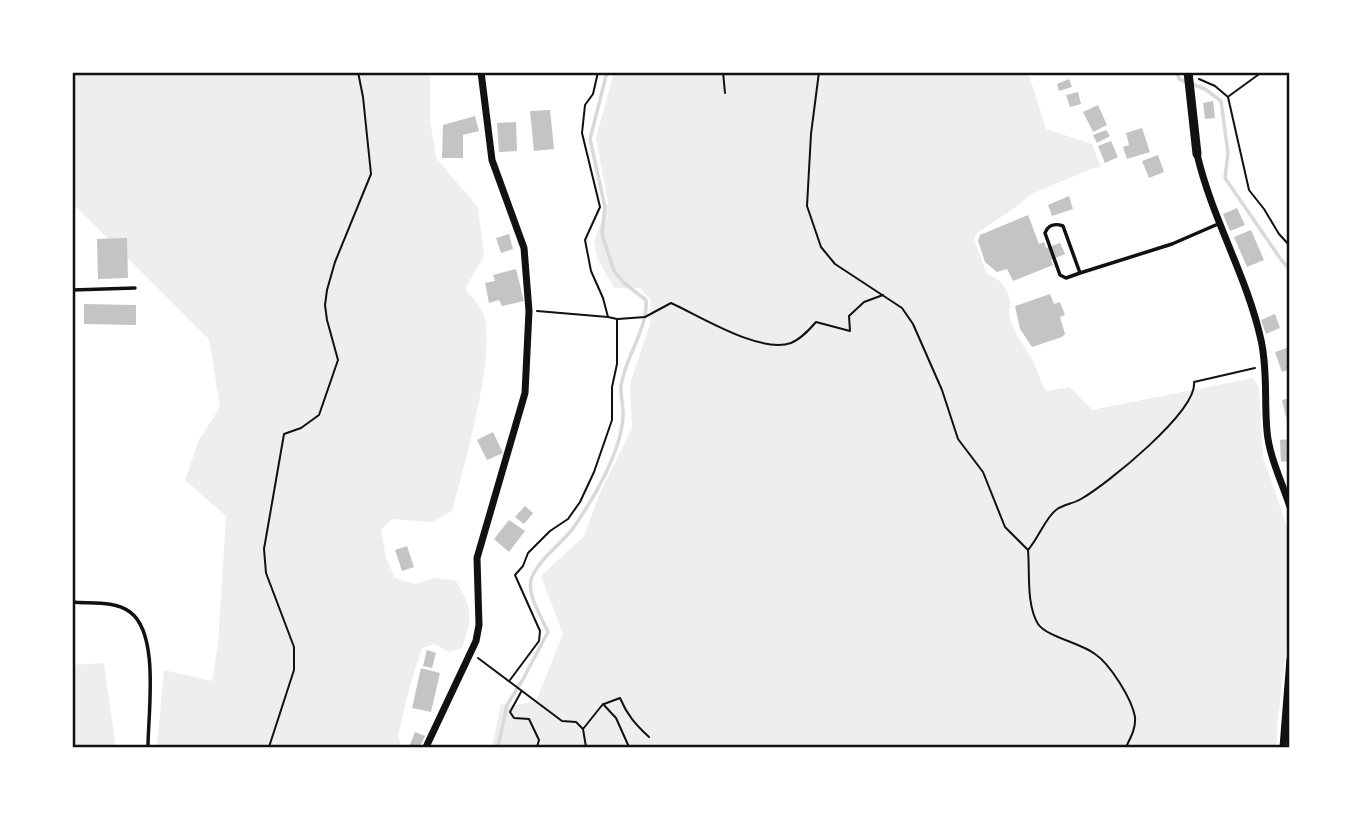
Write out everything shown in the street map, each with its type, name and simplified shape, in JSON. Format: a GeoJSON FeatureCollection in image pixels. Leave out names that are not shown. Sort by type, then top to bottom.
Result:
{"type":"FeatureCollection","features":[{"type":"Feature","properties":{"kind":"street"},"geometry":{"type":"LineString","coordinates":[[426,747],[472,653],[479,625],[477,558],[525,393],[529,311],[524,248],[492,160],[481,72]]}},
{"type":"Feature","properties":{"kind":"street"},"geometry":{"type":"LineString","coordinates":[[1189,73],[1197,155],[1207,192],[1241,273],[1261,339],[1266,366],[1267,433],[1290,507]]}},
{"type":"Feature","properties":{"kind":"street"},"geometry":{"type":"LineString","coordinates":[[1283,747],[1290,659]]}},
{"type":"Feature","properties":{"kind":"lane"},"geometry":{"type":"LineString","coordinates":[[1080,273],[1063,226],[1054,224],[1045,233],[1060,275],[1066,278],[1172,244],[1219,223]]}},
{"type":"Feature","properties":{"kind":"lane"},"geometry":{"type":"LineString","coordinates":[[72,290],[135,288]]}},
{"type":"Feature","properties":{"kind":"lane"},"geometry":{"type":"LineString","coordinates":[[72,602],[112,604],[130,612],[143,627],[149,661],[148,747]]}},
{"type":"Feature","properties":{"kind":"path"},"geometry":{"type":"LineString","coordinates":[[269,747],[293,670],[294,647],[266,573],[266,530],[272,511],[284,434],[301,428],[319,415],[338,360],[327,320],[327,290],[335,262],[370,174],[358,72]]}},
{"type":"Feature","properties":{"kind":"path"},"geometry":{"type":"LineString","coordinates":[[598,72],[593,94],[585,106],[582,133],[600,207],[585,240],[591,271],[608,317]]}},
{"type":"Feature","properties":{"kind":"path"},"geometry":{"type":"LineString","coordinates":[[723,72],[725,93]]}},
{"type":"Feature","properties":{"kind":"path"},"geometry":{"type":"LineString","coordinates":[[819,72],[808,167],[807,206],[821,247],[835,264],[902,308],[913,324],[942,390],[958,439],[983,472],[1005,527],[1028,550],[1032,605],[1039,626],[1096,654],[1109,667],[1135,716],[1134,731],[1126,747]]}},
{"type":"Feature","properties":{"kind":"path"},"geometry":{"type":"LineString","coordinates":[[1228,97],[1262,72]]}},
{"type":"Feature","properties":{"kind":"path"},"geometry":{"type":"LineString","coordinates":[[1189,73],[1215,86],[1228,97],[1249,190],[1290,246]]}},
{"type":"Feature","properties":{"kind":"path"},"geometry":{"type":"LineString","coordinates":[[529,311],[617,320],[645,317],[671,303],[741,335],[782,345],[793,342],[816,322],[850,331],[849,316],[864,302],[883,295]]}},
{"type":"Feature","properties":{"kind":"path"},"geometry":{"type":"LineString","coordinates":[[510,680],[539,641],[540,631],[514,575],[523,566],[528,553],[550,531],[568,519],[580,502],[594,471],[612,420],[612,387],[617,364],[617,320]]}},
{"type":"Feature","properties":{"kind":"path"},"geometry":{"type":"LineString","coordinates":[[1028,550],[1054,511],[1080,500],[1142,453],[1193,396],[1194,382],[1266,366]]}},
{"type":"Feature","properties":{"kind":"path"},"geometry":{"type":"LineString","coordinates":[[472,653],[562,721],[576,722],[583,729],[586,747]]}},
{"type":"Feature","properties":{"kind":"path"},"geometry":{"type":"LineString","coordinates":[[522,691],[510,712],[514,719],[528,719],[539,740],[537,747]]}},
{"type":"Feature","properties":{"kind":"path"},"geometry":{"type":"LineString","coordinates":[[583,729],[603,704],[620,698],[626,712],[649,737]]}},
{"type":"Feature","properties":{"kind":"path"},"geometry":{"type":"LineString","coordinates":[[603,704],[615,718],[629,747]]}},
{"type":"Feature","properties":{"kind":"shaded area"},"geometry":{"type":"Polygon","coordinates":[[[72,72],[430,72],[430,120],[436,158],[478,207],[484,256],[465,289],[484,315],[487,333],[477,412],[452,511],[432,522],[392,519],[381,530],[386,558],[395,578],[415,584],[435,578],[456,581],[466,599],[469,614],[462,648],[449,652],[435,644],[422,648],[398,736],[401,747],[157,747],[164,670],[212,681],[218,645],[226,516],[185,480],[199,440],[220,407],[209,339],[72,203],[72,72]]]}},
{"type":"Feature","properties":{"kind":"shaded area"},"geometry":{"type":"Polygon","coordinates":[[[614,72],[1028,72],[1046,129],[1092,144],[1101,167],[1031,194],[977,233],[974,239],[987,274],[1000,281],[1007,292],[1011,301],[1009,309],[1012,325],[1033,361],[1046,391],[1070,387],[1092,410],[1253,378],[1259,388],[1263,457],[1290,536],[1290,619],[1277,747],[492,747],[501,704],[517,705],[536,701],[563,634],[541,576],[584,536],[600,493],[632,428],[630,384],[650,324],[651,300],[640,288],[614,288],[597,258],[594,241],[608,203],[596,138],[614,72]]]}},
{"type":"Feature","properties":{"kind":"shaded area"},"geometry":{"type":"Polygon","coordinates":[[[104,663],[116,747],[72,747],[72,665],[104,663]]]}},
{"type":"Feature","properties":{"kind":"building"},"geometry":{"type":"Polygon","coordinates":[[[1069,79],[1072,87],[1059,91],[1057,84],[1069,79]]]}},
{"type":"Feature","properties":{"kind":"building"},"geometry":{"type":"Polygon","coordinates":[[[1078,92],[1081,104],[1070,107],[1066,95],[1078,92]]]}},
{"type":"Feature","properties":{"kind":"building"},"geometry":{"type":"Polygon","coordinates":[[[1213,101],[1215,118],[1205,119],[1203,103],[1213,101]]]}},
{"type":"Feature","properties":{"kind":"building"},"geometry":{"type":"Polygon","coordinates":[[[1098,105],[1107,125],[1093,132],[1083,112],[1098,105]]]}},
{"type":"Feature","properties":{"kind":"building"},"geometry":{"type":"Polygon","coordinates":[[[550,110],[554,149],[534,151],[530,111],[550,110]]]}},
{"type":"Feature","properties":{"kind":"building"},"geometry":{"type":"Polygon","coordinates":[[[475,116],[479,131],[463,135],[463,158],[442,158],[443,125],[475,116]]]}},
{"type":"Feature","properties":{"kind":"building"},"geometry":{"type":"Polygon","coordinates":[[[516,122],[517,151],[499,152],[497,123],[516,122]]]}},
{"type":"Feature","properties":{"kind":"building"},"geometry":{"type":"Polygon","coordinates":[[[1142,128],[1150,152],[1127,159],[1123,147],[1129,145],[1126,133],[1142,128]]]}},
{"type":"Feature","properties":{"kind":"building"},"geometry":{"type":"Polygon","coordinates":[[[1106,130],[1110,136],[1097,143],[1093,135],[1106,130]]]}},
{"type":"Feature","properties":{"kind":"building"},"geometry":{"type":"Polygon","coordinates":[[[1111,141],[1118,157],[1105,163],[1098,146],[1111,141]]]}},
{"type":"Feature","properties":{"kind":"building"},"geometry":{"type":"Polygon","coordinates":[[[1158,155],[1164,172],[1149,178],[1142,161],[1158,155]]]}},
{"type":"Feature","properties":{"kind":"building"},"geometry":{"type":"Polygon","coordinates":[[[1069,196],[1073,209],[1052,216],[1048,205],[1069,196]]]}},
{"type":"Feature","properties":{"kind":"building"},"geometry":{"type":"Polygon","coordinates":[[[1237,208],[1245,225],[1230,231],[1223,214],[1237,208]]]}},
{"type":"Feature","properties":{"kind":"building"},"geometry":{"type":"Polygon","coordinates":[[[1028,215],[1039,244],[1044,242],[1046,248],[1060,243],[1065,254],[1051,260],[1053,265],[1013,281],[1007,269],[997,272],[985,262],[978,241],[980,235],[1028,215]]]}},
{"type":"Feature","properties":{"kind":"building"},"geometry":{"type":"Polygon","coordinates":[[[1251,230],[1264,260],[1247,267],[1234,237],[1251,230]]]}},
{"type":"Feature","properties":{"kind":"building"},"geometry":{"type":"Polygon","coordinates":[[[509,234],[513,249],[501,253],[496,238],[509,234]]]}},
{"type":"Feature","properties":{"kind":"building"},"geometry":{"type":"Polygon","coordinates":[[[127,238],[128,278],[98,279],[97,239],[127,238]]]}},
{"type":"Feature","properties":{"kind":"building"},"geometry":{"type":"Polygon","coordinates":[[[516,269],[524,301],[502,306],[499,300],[489,303],[485,283],[495,281],[493,275],[516,269]]]}},
{"type":"Feature","properties":{"kind":"building"},"geometry":{"type":"Polygon","coordinates":[[[1050,294],[1054,304],[1060,302],[1065,315],[1060,317],[1065,334],[1032,347],[1020,329],[1015,306],[1050,294]]]}},
{"type":"Feature","properties":{"kind":"building"},"geometry":{"type":"Polygon","coordinates":[[[84,304],[136,305],[136,325],[84,324],[84,304]]]}},
{"type":"Feature","properties":{"kind":"building"},"geometry":{"type":"Polygon","coordinates":[[[1275,314],[1280,328],[1266,334],[1261,320],[1275,314]]]}},
{"type":"Feature","properties":{"kind":"building"},"geometry":{"type":"Polygon","coordinates":[[[1287,348],[1290,369],[1282,372],[1275,352],[1287,348]]]}},
{"type":"Feature","properties":{"kind":"building"},"geometry":{"type":"Polygon","coordinates":[[[1290,398],[1290,420],[1287,421],[1282,400],[1290,398]]]}},
{"type":"Feature","properties":{"kind":"building"},"geometry":{"type":"Polygon","coordinates":[[[493,432],[503,453],[487,460],[477,440],[493,432]]]}},
{"type":"Feature","properties":{"kind":"building"},"geometry":{"type":"Polygon","coordinates":[[[1290,439],[1290,461],[1281,462],[1280,440],[1290,439]]]}},
{"type":"Feature","properties":{"kind":"building"},"geometry":{"type":"Polygon","coordinates":[[[525,506],[533,513],[524,524],[515,517],[525,506]]]}},
{"type":"Feature","properties":{"kind":"building"},"geometry":{"type":"Polygon","coordinates":[[[509,520],[525,531],[509,552],[494,539],[509,520]]]}},
{"type":"Feature","properties":{"kind":"building"},"geometry":{"type":"Polygon","coordinates":[[[407,546],[414,567],[402,571],[395,550],[407,546]]]}},
{"type":"Feature","properties":{"kind":"building"},"geometry":{"type":"Polygon","coordinates":[[[427,650],[436,653],[432,668],[423,666],[427,650]]]}},
{"type":"Feature","properties":{"kind":"building"},"geometry":{"type":"Polygon","coordinates":[[[421,668],[440,673],[431,712],[412,708],[421,668]]]}},
{"type":"Feature","properties":{"kind":"building"},"geometry":{"type":"Polygon","coordinates":[[[415,732],[425,736],[420,747],[409,747],[415,732]]]}},
{"type":"Feature","properties":{"kind":"waterway"},"geometry":{"type":"LineString","coordinates":[[498,747],[507,705],[548,632],[532,597],[532,577],[576,524],[599,487],[612,458],[623,417],[623,375],[646,311],[646,300],[624,283],[614,271],[602,234],[605,207],[590,139],[607,72]]}},
{"type":"Feature","properties":{"kind":"waterway"},"geometry":{"type":"LineString","coordinates":[[1177,72],[1179,79],[1205,89],[1221,101],[1228,153],[1225,178],[1290,269]]}}]}
